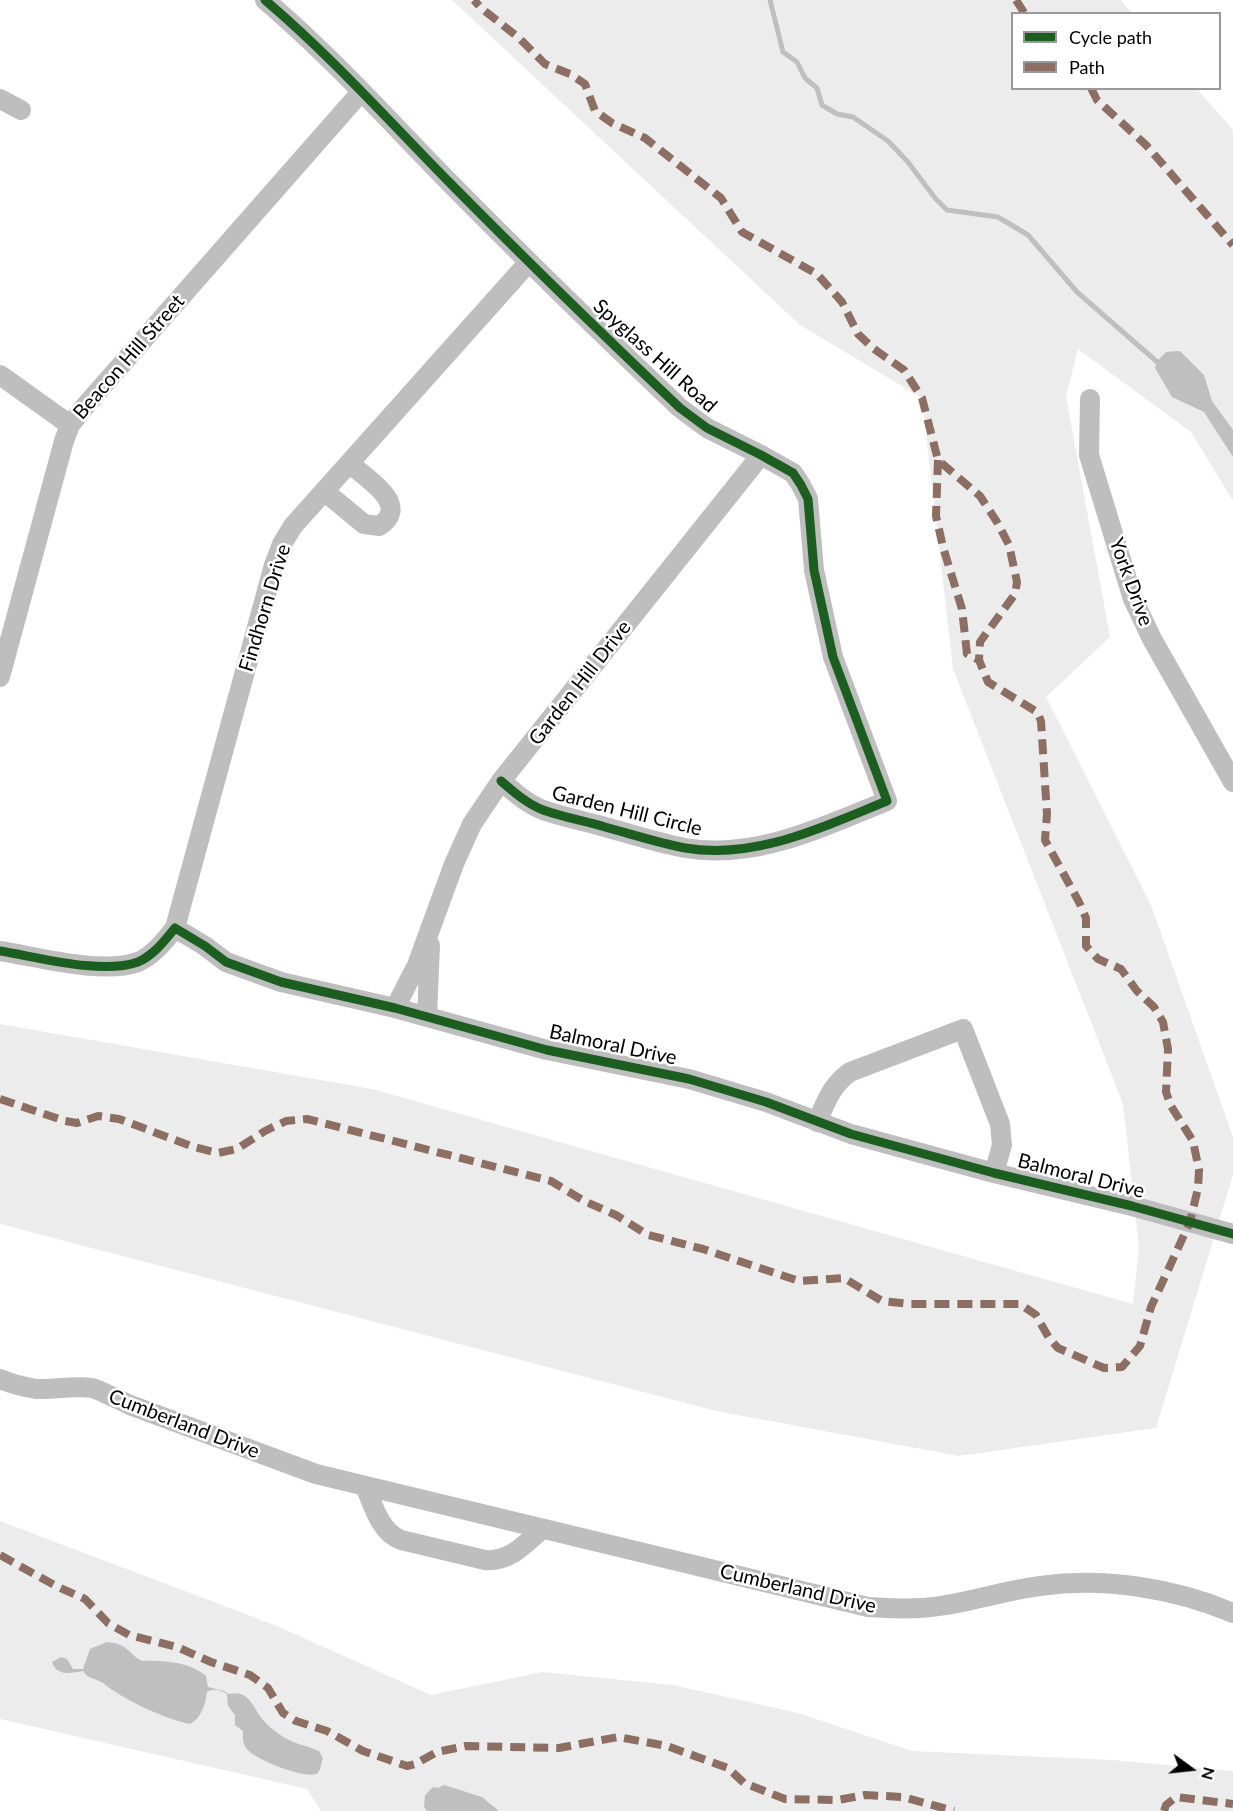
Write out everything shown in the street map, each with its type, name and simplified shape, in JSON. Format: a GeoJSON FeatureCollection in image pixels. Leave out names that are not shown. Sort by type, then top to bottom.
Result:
{"type":"FeatureCollection","features":[{"type":"Feature","properties":{"kind":"street","name":"Spyglass Hill Road"},"geometry":{"type":"LineString","coordinates":[[265,0],[361,92],[528,262],[695,421],[793,473],[807,499],[814,570],[833,657],[887,801]]}},
{"type":"Feature","properties":{"kind":"street","name":"Beacon Hill Street"},"geometry":{"type":"LineString","coordinates":[[0,677],[57,461],[70,425],[361,92]]}},
{"type":"Feature","properties":{"kind":"street"},"geometry":{"type":"LineString","coordinates":[[0,99],[21,110]]}},
{"type":"Feature","properties":{"kind":"street","name":"Findhorn Drive"},"geometry":{"type":"LineString","coordinates":[[175,928],[274,565],[282,544],[292,526],[528,262]]}},
{"type":"Feature","properties":{"kind":"street"},"geometry":{"type":"LineString","coordinates":[[0,375],[70,425]]}},
{"type":"Feature","properties":{"kind":"street","name":"York Drive"},"geometry":{"type":"LineString","coordinates":[[1090,399],[1089,456],[1133,599],[1152,639],[1233,782]]}},
{"type":"Feature","properties":{"kind":"street","name":"Garden Hill Drive"},"geometry":{"type":"LineString","coordinates":[[395,1008],[417,965],[454,864],[472,824],[501,782],[761,454]]}},
{"type":"Feature","properties":{"kind":"street"},"geometry":{"type":"LineString","coordinates":[[324,490],[364,524],[379,526],[386,522],[392,505],[387,496],[349,463]]}},
{"type":"Feature","properties":{"kind":"street","name":"Garden Hill Circle"},"geometry":{"type":"LineString","coordinates":[[501,782],[520,797],[542,809],[661,842],[710,850],[733,850],[776,843],[887,801]]}},
{"type":"Feature","properties":{"kind":"street"},"geometry":{"type":"LineString","coordinates":[[0,951],[110,967],[139,961],[155,951],[175,928]]}},
{"type":"Feature","properties":{"kind":"street","name":"Balmoral Drive"},"geometry":{"type":"LineString","coordinates":[[175,928],[226,962],[252,973],[395,1008],[547,1050],[698,1082],[766,1102],[851,1134],[1233,1234]]}},
{"type":"Feature","properties":{"kind":"street","name":"Garden Hill Drive"},"geometry":{"type":"LineString","coordinates":[[427,1017],[430,930]]}},
{"type":"Feature","properties":{"kind":"street"},"geometry":{"type":"LineString","coordinates":[[817,1122],[831,1090],[850,1072],[963,1029],[1000,1124],[1002,1145],[994,1173]]}},
{"type":"Feature","properties":{"kind":"street","name":"Cumberland Drive"},"geometry":{"type":"LineString","coordinates":[[0,1380],[38,1389],[83,1387],[96,1389],[130,1405],[316,1474],[868,1607],[896,1610],[944,1606],[1038,1586],[1071,1582],[1142,1588],[1230,1605]]}},
{"type":"Feature","properties":{"kind":"street"},"geometry":{"type":"LineString","coordinates":[[365,1486],[382,1525],[389,1533],[401,1540],[432,1548],[496,1561],[520,1549],[542,1528]]}},
{"type":"Feature","properties":{"kind":"shaded area"},"geometry":{"type":"Polygon","coordinates":[[[452,0],[1121,0],[1131,12],[1011,12],[1011,90],[1198,90],[1233,130],[1233,501],[1191,432],[1078,349],[1066,396],[1110,637],[1046,697],[1151,905],[1233,1137],[1233,1175],[1156,1428],[959,1456],[716,1411],[0,1224],[0,1024],[372,1089],[1133,1304],[1139,1247],[1123,1104],[953,669],[922,398],[800,325],[452,0]]]}},
{"type":"Feature","properties":{"kind":"shaded area"},"geometry":{"type":"Polygon","coordinates":[[[1180,351],[1204,375],[1212,401],[1233,430],[1233,457],[1204,412],[1172,397],[1155,368],[1159,359],[1166,352],[1180,351]]]}},
{"type":"Feature","properties":{"kind":"shaded area"},"geometry":{"type":"Polygon","coordinates":[[[0,1521],[277,1626],[431,1695],[542,1672],[673,1685],[798,1713],[912,1751],[1112,1760],[1233,1771],[1233,1811],[321,1811],[307,1789],[0,1719],[0,1521]]]}},
{"type":"Feature","properties":{"kind":"shaded area"},"geometry":{"type":"Polygon","coordinates":[[[107,1642],[124,1647],[142,1661],[167,1662],[200,1671],[206,1676],[208,1687],[224,1691],[229,1694],[242,1694],[266,1723],[283,1737],[319,1751],[323,1758],[319,1771],[310,1775],[301,1774],[269,1763],[251,1753],[244,1745],[243,1731],[235,1725],[235,1715],[228,1706],[227,1694],[222,1691],[207,1692],[202,1710],[190,1724],[144,1708],[100,1681],[87,1676],[83,1671],[61,1672],[54,1667],[52,1662],[61,1657],[67,1659],[73,1669],[83,1669],[90,1649],[107,1642]]]}},
{"type":"Feature","properties":{"kind":"shaded area"},"geometry":{"type":"Polygon","coordinates":[[[444,1785],[482,1797],[499,1811],[427,1811],[424,1807],[425,1795],[433,1787],[438,1788],[444,1785]]]}},
{"type":"Feature","properties":{"kind":"waterway"},"geometry":{"type":"LineString","coordinates":[[770,0],[783,52],[797,62],[805,78],[817,88],[822,105],[837,114],[853,117],[888,141],[947,210],[998,217],[1028,235],[1077,292],[1163,367]]}},
{"type":"Feature","properties":{"kind":"marked path"},"geometry":{"type":"LineString","coordinates":[[0,1099],[65,1121],[77,1123],[98,1116],[119,1119],[194,1147],[218,1153],[237,1149],[286,1121],[307,1119],[551,1181],[584,1201],[616,1215],[648,1235],[703,1249],[799,1281],[844,1278],[882,1301],[911,1304],[1020,1304],[1036,1315],[1049,1338],[1058,1348],[1104,1368],[1122,1367],[1140,1346],[1151,1307],[1190,1222],[1198,1188],[1199,1170],[1193,1141],[1171,1106],[1166,1092],[1168,1049],[1163,1022],[1154,1007],[1137,991],[1121,969],[1098,959],[1086,946],[1086,918],[1045,840],[1047,814],[1041,721],[1037,712],[988,682],[979,660],[980,642],[1015,594],[1017,582],[1009,545],[980,496],[938,460],[922,398],[904,370],[874,349],[858,334],[842,302],[817,274],[742,232],[721,198],[645,138],[612,123],[595,111],[585,84],[570,74],[545,64],[519,38],[474,0]]}},
{"type":"Feature","properties":{"kind":"marked path"},"geometry":{"type":"LineString","coordinates":[[1016,0],[1024,12]]}},
{"type":"Feature","properties":{"kind":"marked path"},"geometry":{"type":"LineString","coordinates":[[1092,90],[1097,100],[1146,145],[1233,245]]}},
{"type":"Feature","properties":{"kind":"marked path"},"geometry":{"type":"LineString","coordinates":[[938,460],[936,516],[962,609],[967,654],[979,660]]}},
{"type":"Feature","properties":{"kind":"marked path"},"geometry":{"type":"LineString","coordinates":[[0,1555],[85,1599],[108,1623],[129,1635],[177,1647],[211,1662],[250,1675],[268,1688],[283,1713],[296,1721],[327,1731],[363,1751],[407,1766],[437,1752],[466,1746],[559,1748],[618,1737],[667,1746],[728,1768],[744,1783],[785,1799],[838,1800],[865,1795],[903,1797],[954,1811]]}},
{"type":"Feature","properties":{"kind":"marked path"},"geometry":{"type":"LineString","coordinates":[[1164,1811],[1166,1805],[1176,1797],[1233,1804]]}},
{"type":"Feature","properties":{"kind":"cycle path"},"geometry":{"type":"LineString","coordinates":[[265,0],[336,66],[506,239],[680,408],[707,428],[793,473],[808,499],[814,570],[833,657],[887,801],[788,839],[737,849],[711,850],[665,844],[551,812],[526,801],[501,781]]}},
{"type":"Feature","properties":{"kind":"cycle path"},"geometry":{"type":"LineString","coordinates":[[0,951],[70,964],[123,966],[149,956],[175,928],[226,962],[281,982],[395,1008],[547,1050],[689,1079],[766,1102],[851,1134],[1233,1234]]}}]}
